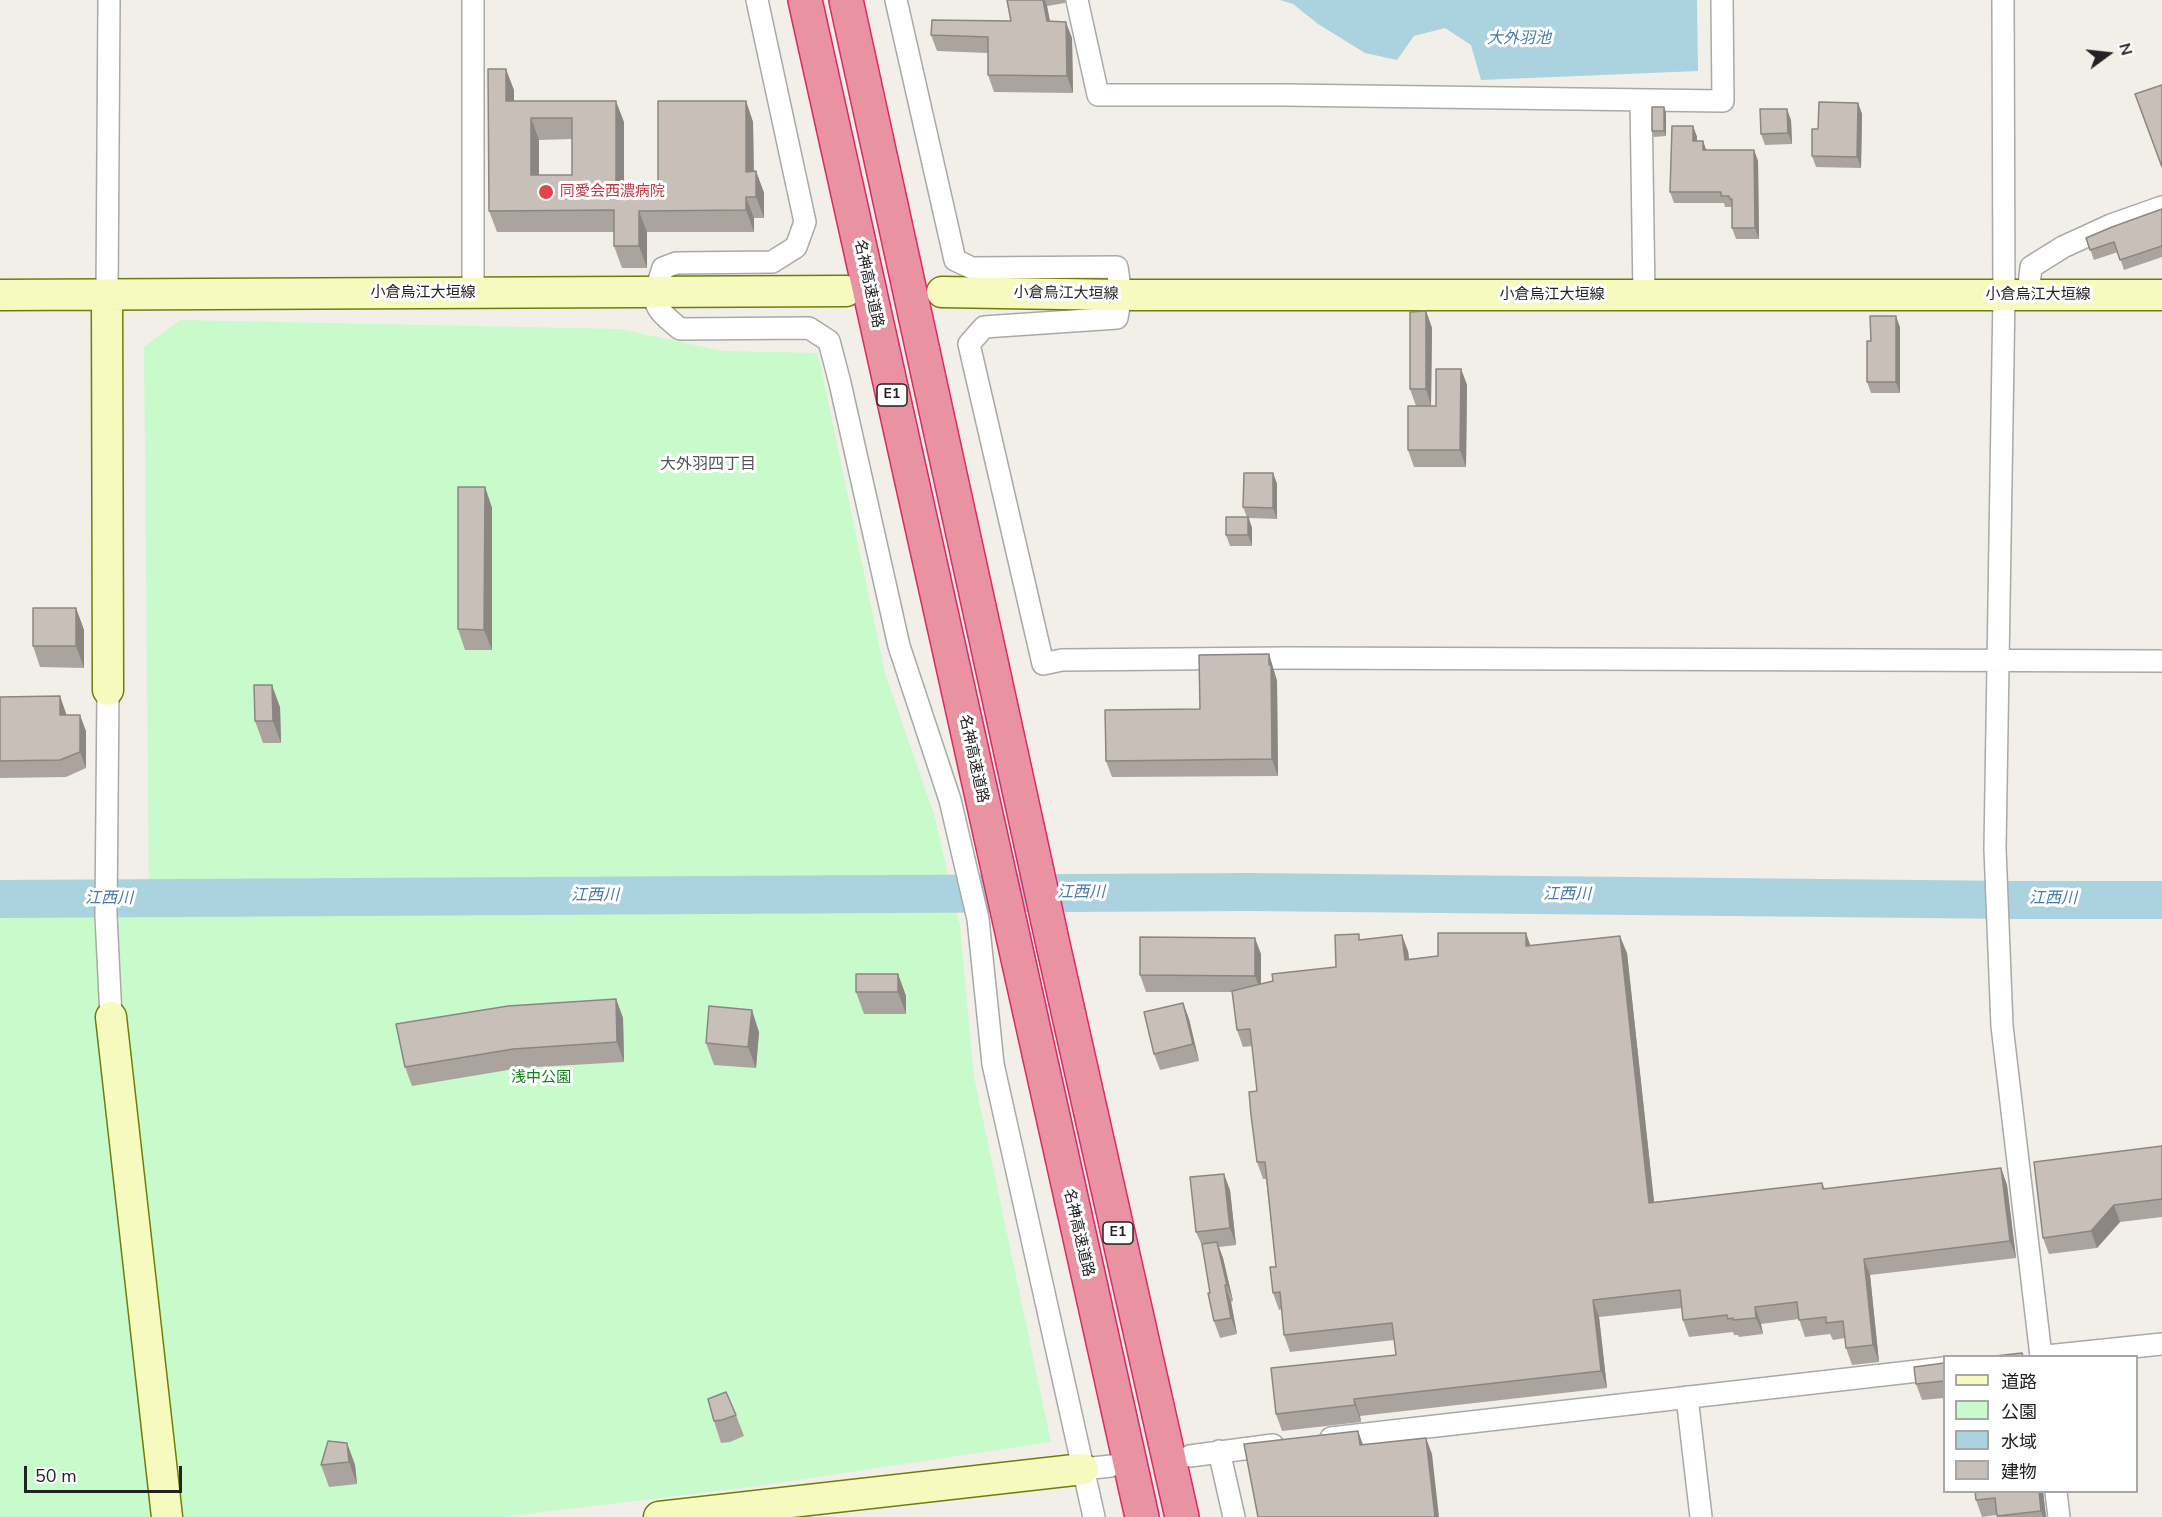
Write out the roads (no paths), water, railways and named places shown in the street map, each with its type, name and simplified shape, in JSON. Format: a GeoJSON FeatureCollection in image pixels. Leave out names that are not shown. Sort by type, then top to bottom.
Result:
{"type":"FeatureCollection","features":[{"type":"Feature","properties":{"kind":"highway","name":"名神高速道路"},"geometry":{"type":"LineString","coordinates":[[805,0],[965,795],[1018,962],[1142,1517]]}},
{"type":"Feature","properties":{"kind":"highway","name":"E1"},"geometry":{"type":"LineString","coordinates":[[846,0],[1054,949],[1182,1517]]}},
{"type":"Feature","properties":{"kind":"main road","name":"小倉烏江大垣線"},"geometry":{"type":"LineString","coordinates":[[0,295],[846,291]]}},
{"type":"Feature","properties":{"kind":"main road","name":"小倉烏江大垣線"},"geometry":{"type":"LineString","coordinates":[[942,292],[1121,295],[2162,296]]}},
{"type":"Feature","properties":{"kind":"main road"},"geometry":{"type":"LineString","coordinates":[[107,295],[108,690]]}},
{"type":"Feature","properties":{"kind":"main road"},"geometry":{"type":"LineString","coordinates":[[111,1017],[167,1517]]}},
{"type":"Feature","properties":{"kind":"main road"},"geometry":{"type":"LineString","coordinates":[[658,1517],[1097,1467]]}},
{"type":"Feature","properties":{"kind":"street"},"geometry":{"type":"LineString","coordinates":[[107,295],[109,0]]}},
{"type":"Feature","properties":{"kind":"street"},"geometry":{"type":"LineString","coordinates":[[473,0],[473,292]]}},
{"type":"Feature","properties":{"kind":"street"},"geometry":{"type":"LineString","coordinates":[[757,0],[805,222],[796,247],[772,262],[676,263],[663,268],[655,293],[658,311],[680,329],[809,328],[829,341],[899,646],[965,795],[993,1064],[1097,1467],[1094,1517]]}},
{"type":"Feature","properties":{"kind":"street"},"geometry":{"type":"LineString","coordinates":[[896,0],[955,260],[972,267],[1117,267],[1121,295],[1117,318],[984,327],[969,344],[1043,664],[1062,660],[1286,658],[2162,661]]}},
{"type":"Feature","properties":{"kind":"street"},"geometry":{"type":"LineString","coordinates":[[1077,0],[1098,95],[1723,101],[1722,0]]}},
{"type":"Feature","properties":{"kind":"street"},"geometry":{"type":"LineString","coordinates":[[2003,0],[2016,295],[1997,661],[1995,849],[1997,931],[2002,1026],[2041,1355]]}},
{"type":"Feature","properties":{"kind":"street"},"geometry":{"type":"LineString","coordinates":[[1641,100],[1644,295]]}},
{"type":"Feature","properties":{"kind":"street"},"geometry":{"type":"LineString","coordinates":[[2016,295],[2031,267],[2063,247],[2111,225],[2162,207]]}},
{"type":"Feature","properties":{"kind":"street"},"geometry":{"type":"LineString","coordinates":[[108,690],[106,916],[111,1017]]}},
{"type":"Feature","properties":{"kind":"street"},"geometry":{"type":"LineString","coordinates":[[2058,1355],[2162,1344]]}},
{"type":"Feature","properties":{"kind":"street"},"geometry":{"type":"LineString","coordinates":[[1313,1440],[1943,1368]]}},
{"type":"Feature","properties":{"kind":"street"},"geometry":{"type":"LineString","coordinates":[[1687,1397],[1701,1517]]}},
{"type":"Feature","properties":{"kind":"street"},"geometry":{"type":"LineString","coordinates":[[1190,1456],[1289,1443]]}},
{"type":"Feature","properties":{"kind":"street"},"geometry":{"type":"LineString","coordinates":[[1219,1451],[1234,1517]]}},
{"type":"Feature","properties":{"kind":"street"},"geometry":{"type":"LineString","coordinates":[[2056,1493],[2059,1517]]}},
{"type":"Feature","properties":{"kind":"water","name":"大外羽池"},"geometry":{"type":"Polygon","coordinates":[[[1280,0],[1697,0],[1698,71],[1481,80],[1471,45],[1445,28],[1414,36],[1397,60],[1365,53],[1318,24],[1293,4],[1280,0]]]}},
{"type":"Feature","properties":{"kind":"waterway","name":"江西川"},"geometry":{"type":"LineString","coordinates":[[0,899],[1249,892],[2162,900]]}},
{"type":"Feature","properties":{"kind":"place","name":"同愛会西濃病院"},"geometry":{"type":"Point","coordinates":[546,192]}},
{"type":"Feature","properties":{"kind":"district","name":"大外羽四丁目"},"geometry":{"type":"Point","coordinates":[708,465]}},
{"type":"Feature","properties":{"kind":"park label","name":"浅中公園"},"geometry":{"type":"Point","coordinates":[541,1078]}}]}
